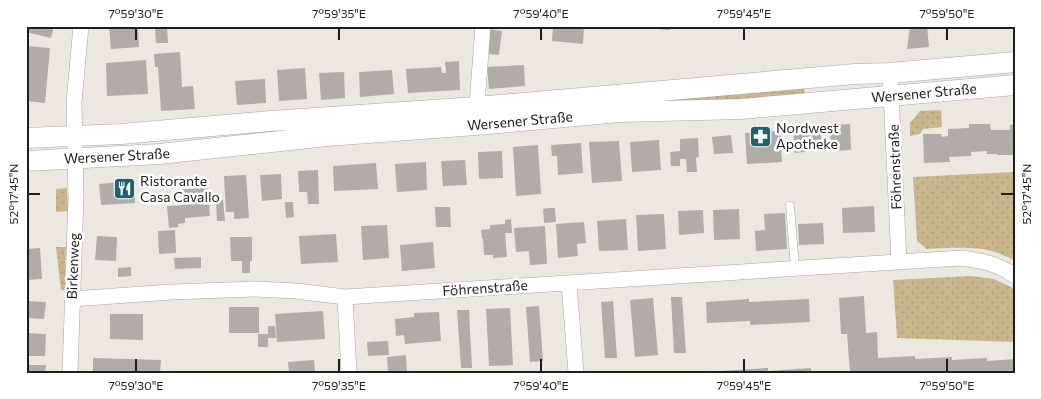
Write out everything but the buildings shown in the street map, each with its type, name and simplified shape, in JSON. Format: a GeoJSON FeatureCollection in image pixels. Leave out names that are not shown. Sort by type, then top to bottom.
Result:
{"type":"FeatureCollection","features":[{"type":"Feature","properties":{"kind":"main road","name":"Wersener Straße"},"geometry":{"type":"LineString","coordinates":[[26,161],[159,154],[327,136],[476,116],[855,74],[890,74],[1015,62]]}},
{"type":"Feature","properties":{"kind":"main road","name":"Wersener Straße"},"geometry":{"type":"LineString","coordinates":[[26,138],[140,133],[262,122],[741,108],[1015,85]]}},
{"type":"Feature","properties":{"kind":"street","name":"Birkenweg"},"geometry":{"type":"LineString","coordinates":[[70,373],[76,197],[74,102],[81,26]]}},
{"type":"Feature","properties":{"kind":"street"},"geometry":{"type":"LineString","coordinates":[[476,116],[483,26]]}},
{"type":"Feature","properties":{"kind":"street","name":"Föhrenstraße"},"geometry":{"type":"LineString","coordinates":[[890,74],[899,262]]}},
{"type":"Feature","properties":{"kind":"street","name":"Föhrenstraße"},"geometry":{"type":"LineString","coordinates":[[72,299],[171,292],[255,289],[296,291],[345,297],[961,258],[984,261],[1005,269],[1015,276]]}},
{"type":"Feature","properties":{"kind":"street"},"geometry":{"type":"LineString","coordinates":[[569,283],[576,373]]}},
{"type":"Feature","properties":{"kind":"street"},"geometry":{"type":"LineString","coordinates":[[345,297],[349,373]]}},
{"type":"Feature","properties":{"kind":"lane"},"geometry":{"type":"LineString","coordinates":[[790,206],[795,268]]}},
{"type":"Feature","properties":{"kind":"shaded area"},"geometry":{"type":"Polygon","coordinates":[[[804,85],[805,97],[508,115],[804,85]]]}},
{"type":"Feature","properties":{"kind":"shaded area"},"geometry":{"type":"Polygon","coordinates":[[[941,110],[942,127],[923,129],[920,134],[910,136],[910,123],[920,111],[941,110]]]}},
{"type":"Feature","properties":{"kind":"shaded area"},"geometry":{"type":"Polygon","coordinates":[[[1015,172],[1015,261],[983,249],[927,249],[917,241],[913,177],[1015,172]]]}},
{"type":"Feature","properties":{"kind":"shaded area"},"geometry":{"type":"Polygon","coordinates":[[[67,188],[68,211],[56,212],[56,189],[67,188]]]}},
{"type":"Feature","properties":{"kind":"shaded area"},"geometry":{"type":"Polygon","coordinates":[[[56,247],[66,247],[65,290],[61,290],[56,247]]]}},
{"type":"Feature","properties":{"kind":"shaded area"},"geometry":{"type":"Polygon","coordinates":[[[972,276],[994,279],[1015,289],[1015,342],[897,338],[893,280],[972,276]]]}},
{"type":"Feature","properties":{"kind":"place","name":"Nordwest Apotheke"},"geometry":{"type":"Point","coordinates":[760,136]}},
{"type":"Feature","properties":{"kind":"place","name":"Ristorante Casa Cavallo"},"geometry":{"type":"Point","coordinates":[124,189]}}]}
